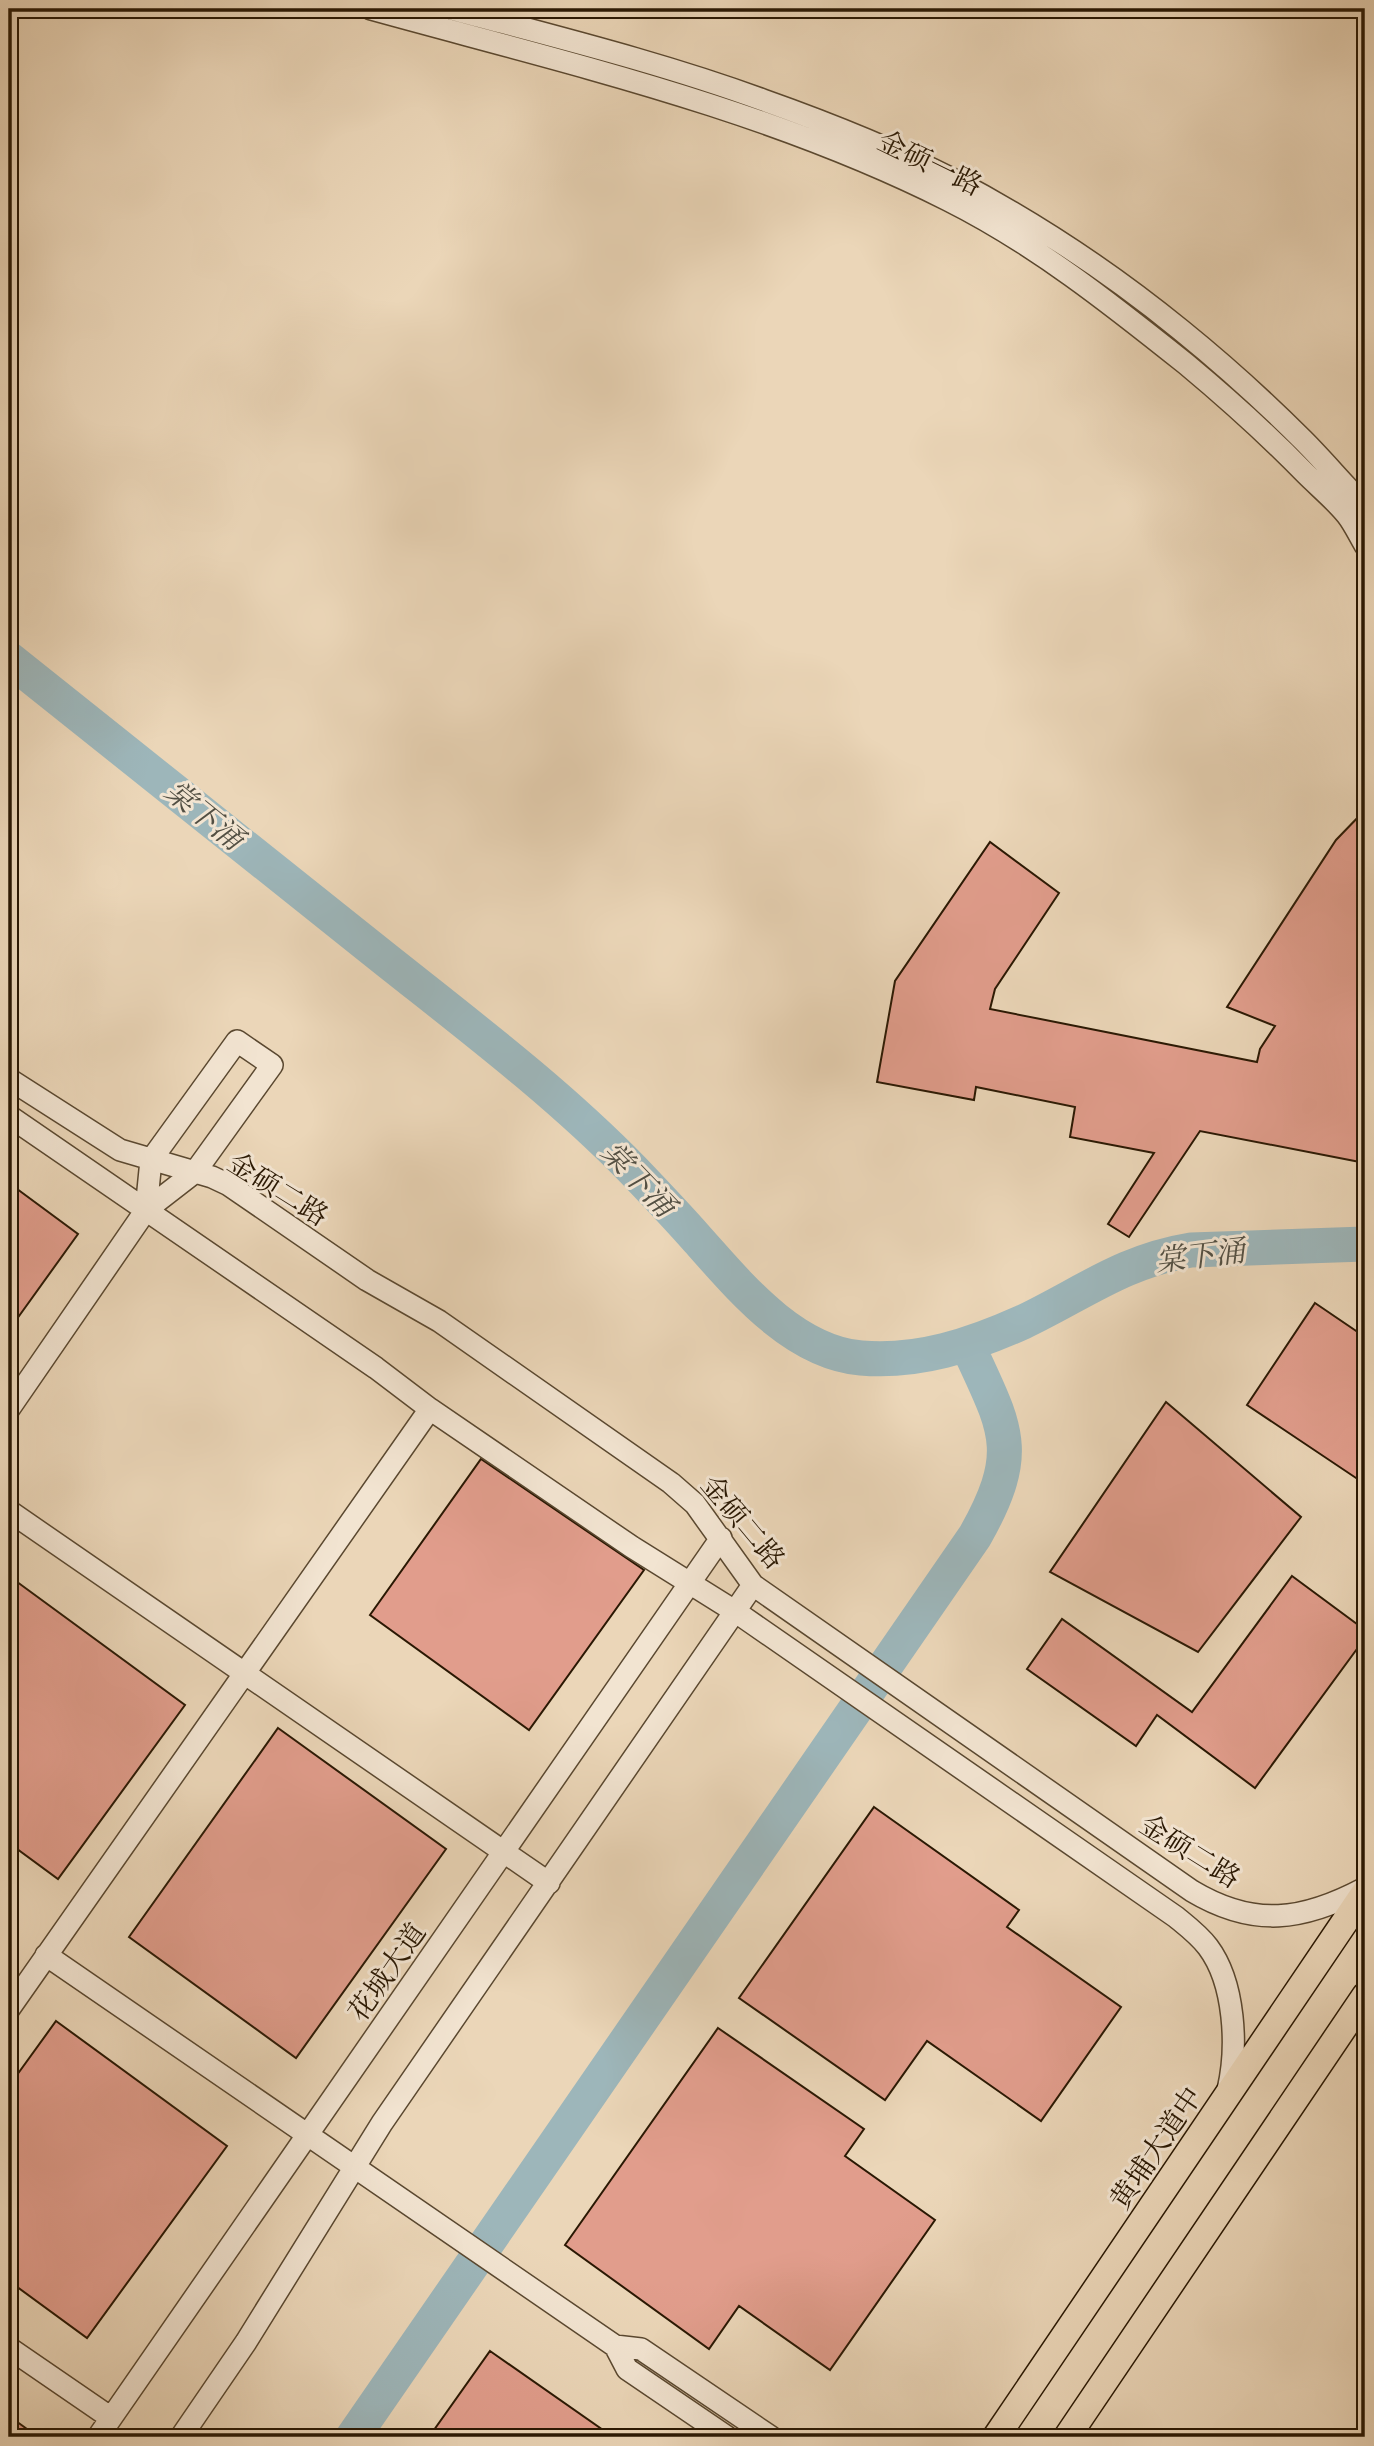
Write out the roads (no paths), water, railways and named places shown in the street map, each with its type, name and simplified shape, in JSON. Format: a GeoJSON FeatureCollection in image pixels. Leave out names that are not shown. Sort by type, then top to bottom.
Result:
{"type":"FeatureCollection","features":[{"type":"Feature","properties":{"kind":"main road","name":"黄埔大道中"},"geometry":{"type":"LineString","coordinates":[[996,2437],[1365,1890]]}},
{"type":"Feature","properties":{"kind":"main road"},"geometry":{"type":"LineString","coordinates":[[1067,2437],[1363,2004]]}},
{"type":"Feature","properties":{"kind":"street","name":"金硕一路"},"geometry":{"type":"LineString","coordinates":[[371,9],[706,102],[828,146],[950,201],[1089,287],[1212,385],[1277,444],[1346,515],[1365,545]]}},
{"type":"Feature","properties":{"kind":"street","name":"金硕一路"},"geometry":{"type":"LineString","coordinates":[[452,9],[694,77],[761,99],[834,127],[963,185],[1003,207],[1093,265],[1179,328],[1252,390],[1365,506]]}},
{"type":"Feature","properties":{"kind":"street"},"geometry":{"type":"LineString","coordinates":[[9,1409],[146,1210],[195,1172],[272,1065],[237,1041],[151,1160],[146,1210]]}},
{"type":"Feature","properties":{"kind":"street","name":"金硕二路"},"geometry":{"type":"LineString","coordinates":[[9,1079],[112,1147],[229,1185],[367,1280],[439,1321],[671,1483],[695,1504],[753,1585],[1192,1891],[1216,1905],[1247,1914],[1287,1915],[1316,1909],[1365,1890]]}},
{"type":"Feature","properties":{"kind":"street"},"geometry":{"type":"LineString","coordinates":[[9,1116],[376,1368],[430,1409],[736,1612],[1176,1917],[1201,1939],[1217,1962],[1225,1984],[1231,2012],[1234,2058],[1224,2102]]}},
{"type":"Feature","properties":{"kind":"street"},"geometry":{"type":"LineString","coordinates":[[9,2009],[430,1409]]}},
{"type":"Feature","properties":{"kind":"street"},"geometry":{"type":"LineString","coordinates":[[9,1511],[549,1883]]}},
{"type":"Feature","properties":{"kind":"street","name":"花城大道"},"geometry":{"type":"LineString","coordinates":[[99,2437],[721,1538]]}},
{"type":"Feature","properties":{"kind":"street"},"geometry":{"type":"LineString","coordinates":[[181,2437],[246,2342],[354,2166],[753,1585]]}},
{"type":"Feature","properties":{"kind":"street"},"geometry":{"type":"LineString","coordinates":[[46,1955],[615,2346],[641,2349],[771,2437]]}},
{"type":"Feature","properties":{"kind":"street"},"geometry":{"type":"LineString","coordinates":[[615,2346],[627,2369],[727,2437]]}},
{"type":"Feature","properties":{"kind":"street"},"geometry":{"type":"LineString","coordinates":[[9,2348],[111,2418]]}},
{"type":"Feature","properties":{"kind":"waterway","name":"棠下涌"},"geometry":{"type":"LineString","coordinates":[[9,659],[538,1082],[633,1170],[750,1296],[770,1314],[813,1344],[836,1353],[861,1358],[924,1355],[964,1345],[1004,1330],[1124,1270],[1167,1255],[1191,1250],[1365,1244]]}},
{"type":"Feature","properties":{"kind":"waterway"},"geometry":{"type":"LineString","coordinates":[[353,2437],[975,1536],[1000,1481],[1004,1439],[991,1397],[967,1344]]}}]}
